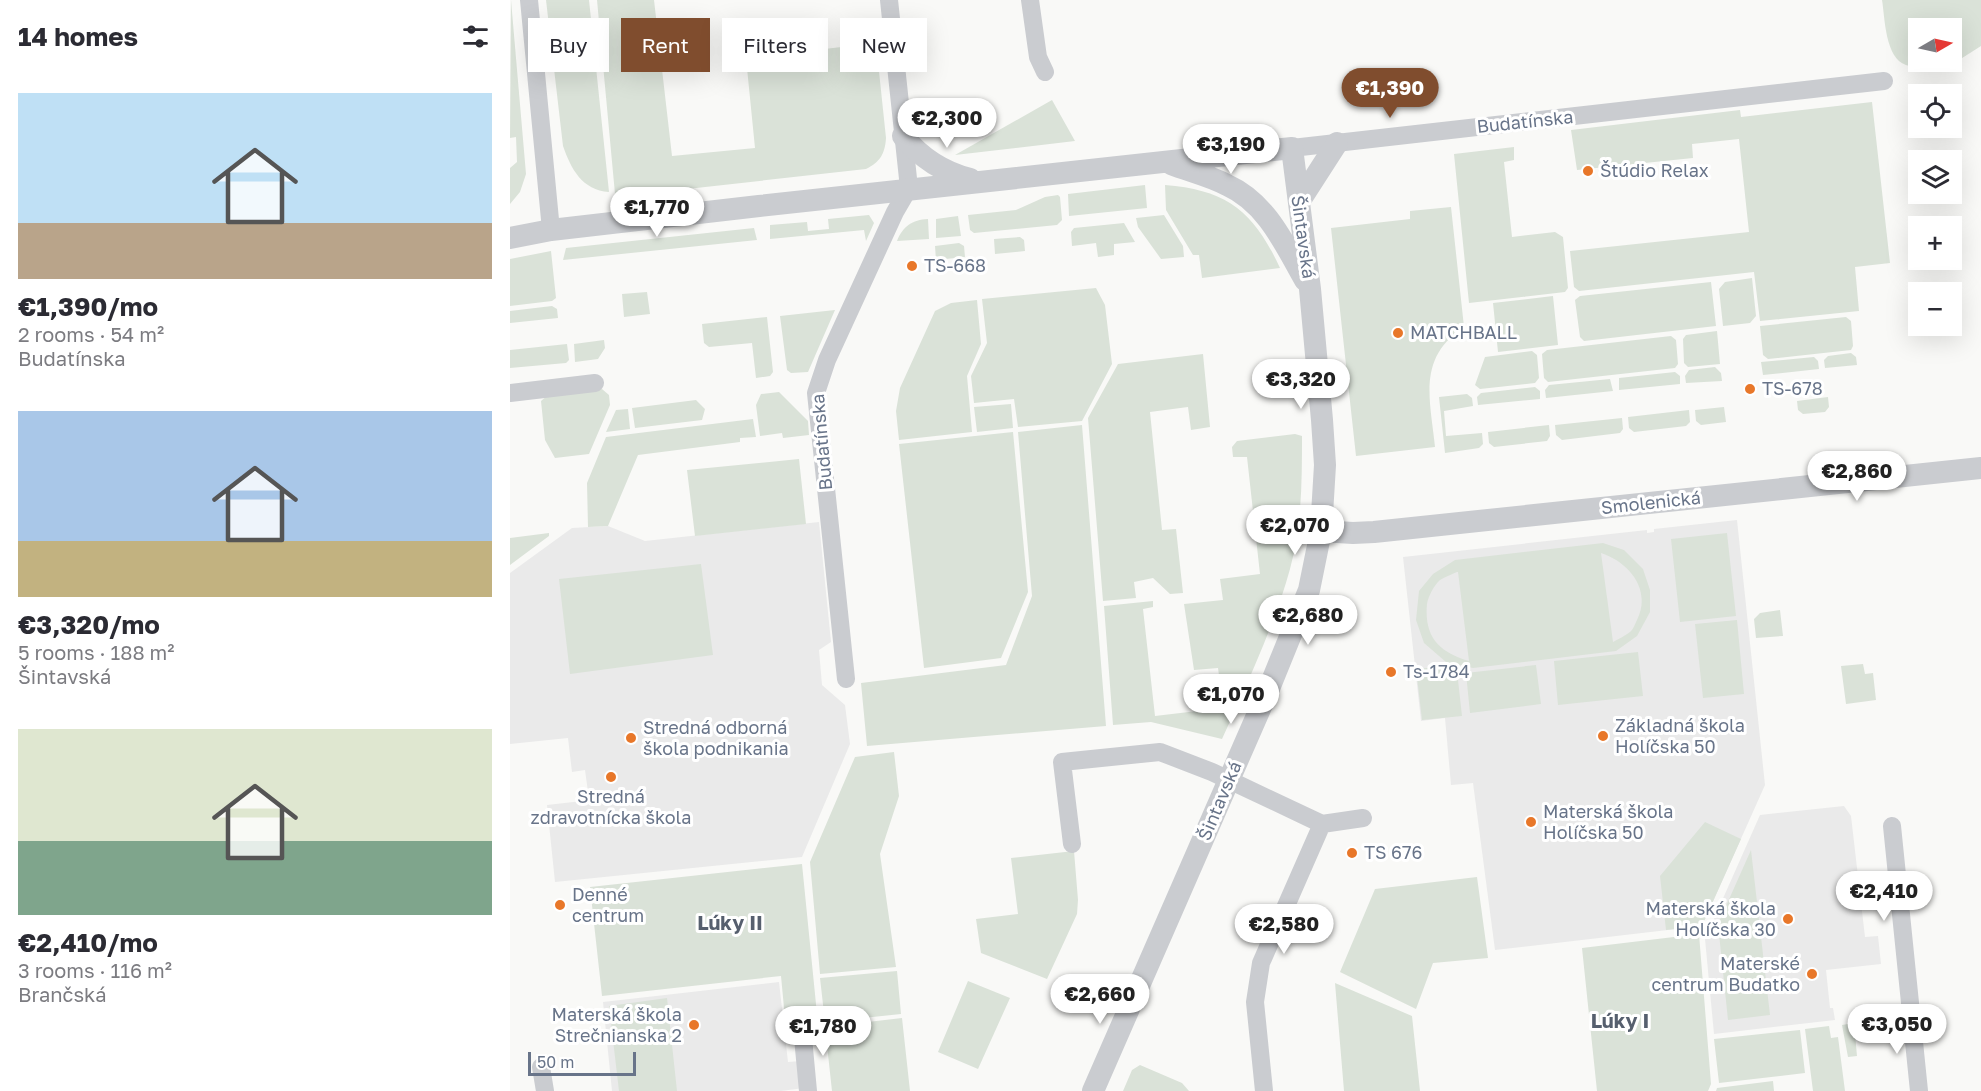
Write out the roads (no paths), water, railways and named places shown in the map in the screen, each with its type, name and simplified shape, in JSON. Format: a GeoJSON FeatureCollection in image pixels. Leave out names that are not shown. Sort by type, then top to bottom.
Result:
{"type":"FeatureCollection","features":[{"type":"Feature","properties":{"kind":"street"},"geometry":{"type":"LineString","coordinates":[[529,0],[551,230]]}},
{"type":"Feature","properties":{"kind":"street"},"geometry":{"type":"LineString","coordinates":[[889,0],[909,188]]}},
{"type":"Feature","properties":{"kind":"street"},"geometry":{"type":"LineString","coordinates":[[1030,0],[1038,57],[1045,72]]}},
{"type":"Feature","properties":{"kind":"street","name":"Budatínska"},"geometry":{"type":"LineString","coordinates":[[510,238],[551,230],[909,188],[1166,162],[1884,81]]}},
{"type":"Feature","properties":{"kind":"street"},"geometry":{"type":"LineString","coordinates":[[903,136],[921,155],[939,168],[977,181]]}},
{"type":"Feature","properties":{"kind":"street"},"geometry":{"type":"LineString","coordinates":[[1299,201],[1336,143]]}},
{"type":"Feature","properties":{"kind":"street","name":"Šintavská"},"geometry":{"type":"LineString","coordinates":[[1093,1091],[1220,776],[1309,590],[1321,531],[1325,465],[1310,289],[1292,148]]}},
{"type":"Feature","properties":{"kind":"street","name":"Budatínska"},"geometry":{"type":"LineString","coordinates":[[1166,162],[1219,181],[1245,195]]}},
{"type":"Feature","properties":{"kind":"street","name":"Budatínska"},"geometry":{"type":"LineString","coordinates":[[846,679],[816,393],[837,339],[895,212],[909,188]]}},
{"type":"Feature","properties":{"kind":"street","name":"Šintavská"},"geometry":{"type":"LineString","coordinates":[[1245,195],[1276,229],[1310,289]]}},
{"type":"Feature","properties":{"kind":"street"},"geometry":{"type":"LineString","coordinates":[[510,393],[595,383]]}},
{"type":"Feature","properties":{"kind":"street"},"geometry":{"type":"LineString","coordinates":[[1971,469],[1981,484]]}},
{"type":"Feature","properties":{"kind":"street","name":"Smolenická"},"geometry":{"type":"LineString","coordinates":[[1321,531],[1374,532],[1971,469]]}},
{"type":"Feature","properties":{"kind":"street","name":"Šintavská"},"geometry":{"type":"LineString","coordinates":[[1072,844],[1062,762],[1160,752],[1220,776]]}},
{"type":"Feature","properties":{"kind":"street"},"geometry":{"type":"LineString","coordinates":[[1220,776],[1322,824],[1364,818]]}},
{"type":"Feature","properties":{"kind":"street"},"geometry":{"type":"LineString","coordinates":[[1264,1091],[1255,1002],[1261,963],[1322,824]]}},
{"type":"Feature","properties":{"kind":"street"},"geometry":{"type":"LineString","coordinates":[[1892,826],[1919,1091]]}},
{"type":"Feature","properties":{"kind":"street"},"geometry":{"type":"LineString","coordinates":[[802,1027],[808,1091]]}},
{"type":"Feature","properties":{"kind":"street"},"geometry":{"type":"LineString","coordinates":[[541,1067],[545,1091]]}},
{"type":"Feature","properties":{"kind":"place","name":"Štúdio Relax"},"geometry":{"type":"Point","coordinates":[1588,171]}},
{"type":"Feature","properties":{"kind":"place","name":"TS-668"},"geometry":{"type":"Point","coordinates":[912,266]}},
{"type":"Feature","properties":{"kind":"place","name":"MATCHBALL"},"geometry":{"type":"Point","coordinates":[1398,333]}},
{"type":"Feature","properties":{"kind":"place","name":"TS-678"},"geometry":{"type":"Point","coordinates":[1750,389]}},
{"type":"Feature","properties":{"kind":"place","name":"Ts-1784"},"geometry":{"type":"Point","coordinates":[1391,672]}},
{"type":"Feature","properties":{"kind":"place","name":"Základná škola Holíčska 50"},"geometry":{"type":"Point","coordinates":[1603,736]}},
{"type":"Feature","properties":{"kind":"place","name":"Stredná odborná škola podnikania"},"geometry":{"type":"Point","coordinates":[631,738]}},
{"type":"Feature","properties":{"kind":"place","name":"Stredná zdravotnícka škola"},"geometry":{"type":"Point","coordinates":[611,777]}},
{"type":"Feature","properties":{"kind":"place","name":"Materská škola Holíčska 50"},"geometry":{"type":"Point","coordinates":[1531,822]}},
{"type":"Feature","properties":{"kind":"place","name":"TS 676"},"geometry":{"type":"Point","coordinates":[1352,853]}},
{"type":"Feature","properties":{"kind":"place","name":"Denné centrum"},"geometry":{"type":"Point","coordinates":[560,905]}},
{"type":"Feature","properties":{"kind":"place","name":"Materská škola Holíčska 30"},"geometry":{"type":"Point","coordinates":[1788,919]}},
{"type":"Feature","properties":{"kind":"place","name":"Materské centrum Budatko"},"geometry":{"type":"Point","coordinates":[1812,974]}},
{"type":"Feature","properties":{"kind":"place","name":"Materská škola Strečnianska 2"},"geometry":{"type":"Point","coordinates":[694,1025]}},
{"type":"Feature","properties":{"kind":"district","name":"Lúky II"},"geometry":{"type":"Point","coordinates":[730,923]}},
{"type":"Feature","properties":{"kind":"district","name":"Lúky I"},"geometry":{"type":"Point","coordinates":[1620,1021]}}]}
